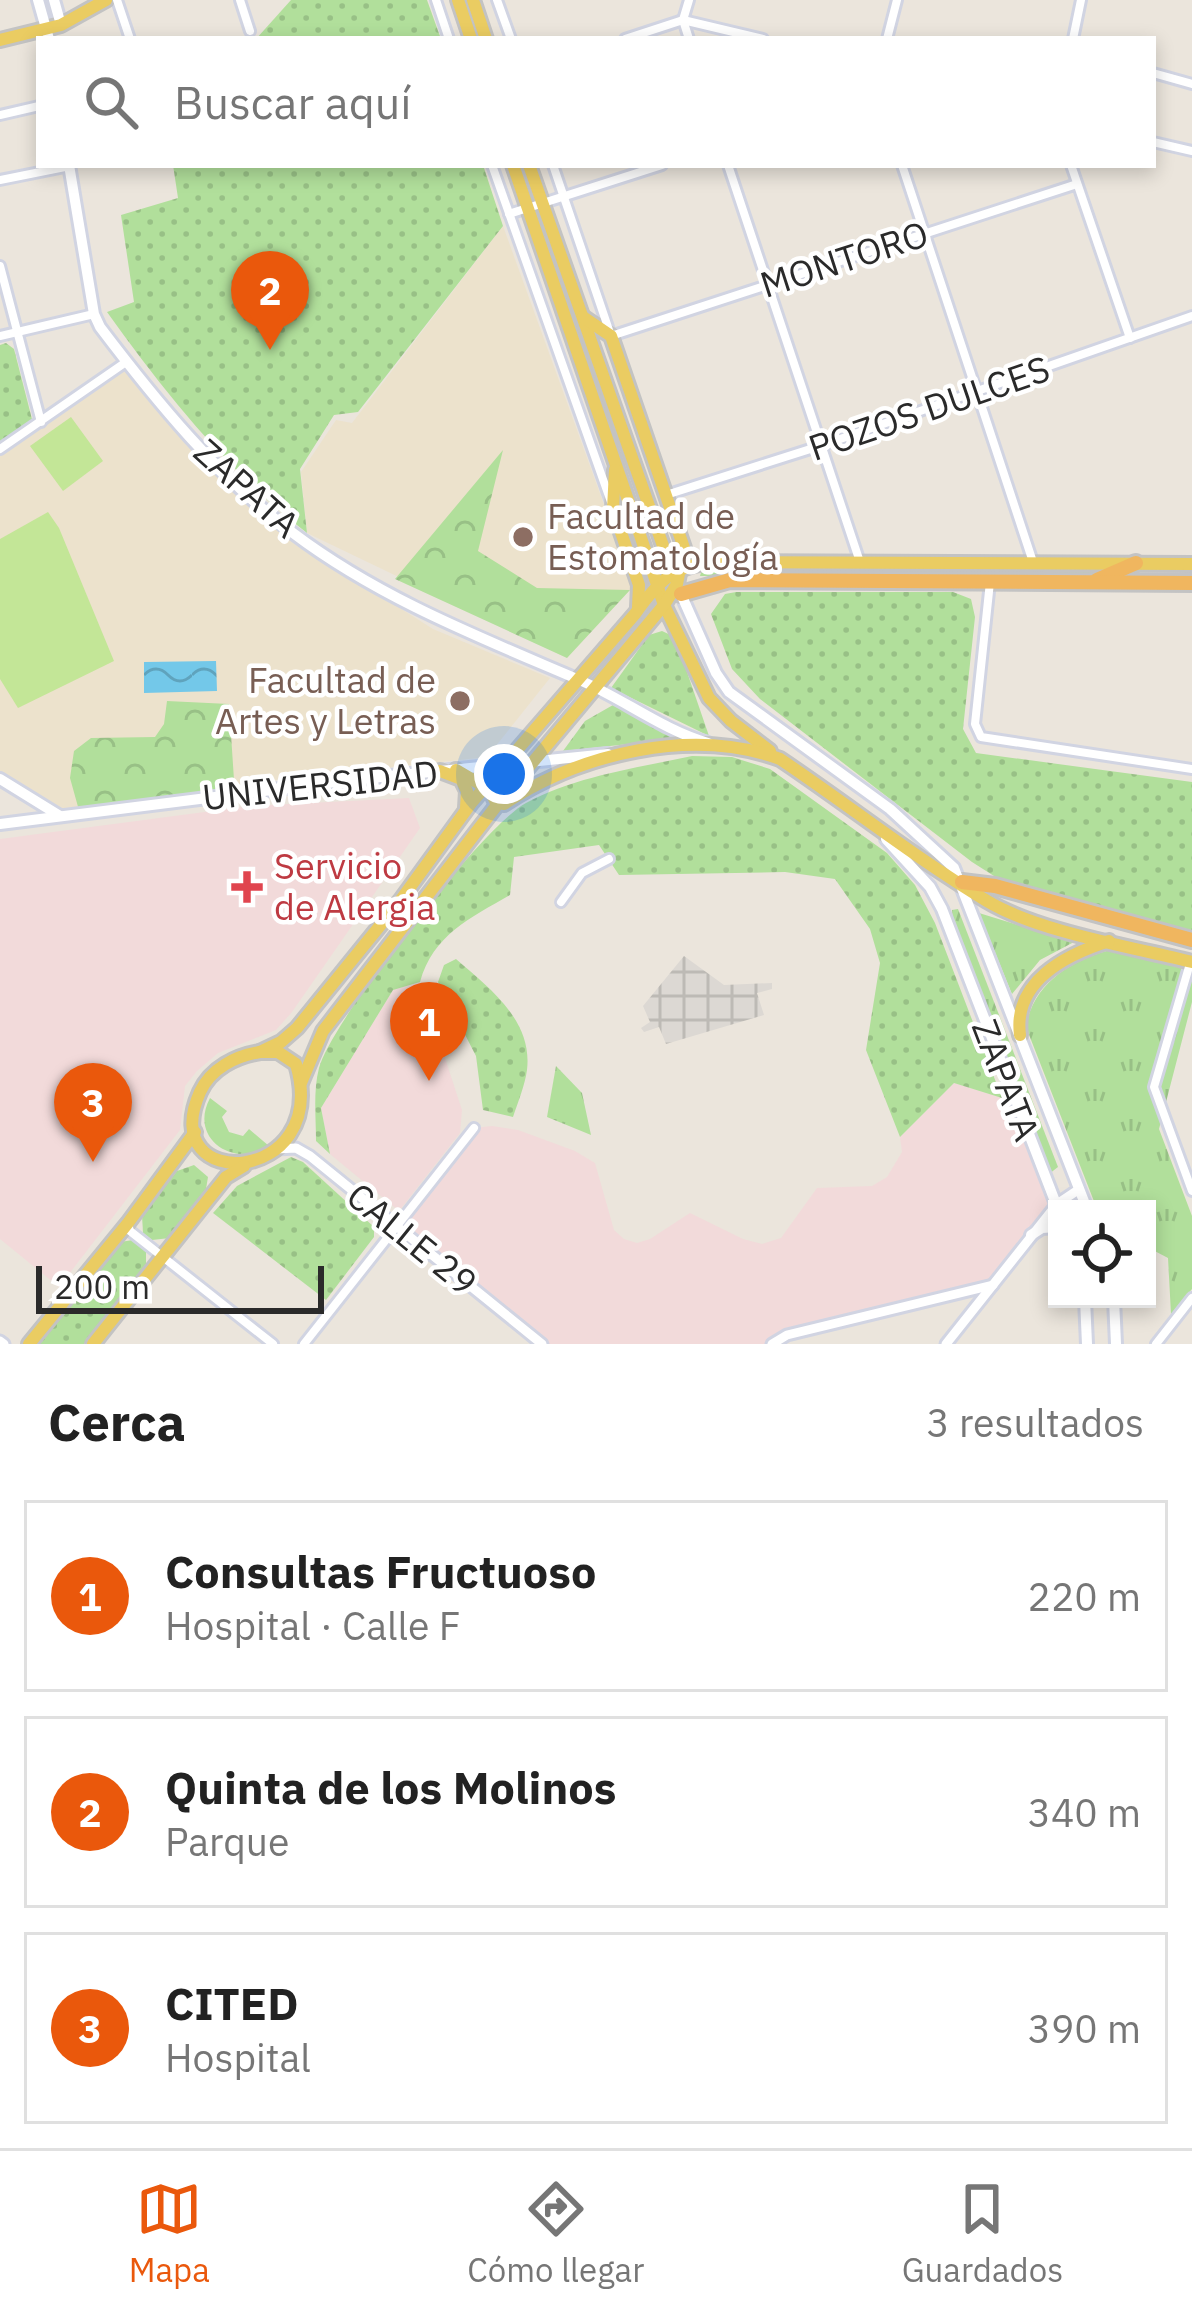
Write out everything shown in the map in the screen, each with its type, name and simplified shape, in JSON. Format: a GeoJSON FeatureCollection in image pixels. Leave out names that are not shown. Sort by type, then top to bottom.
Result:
{"type":"FeatureCollection","features":[{"type":"Feature","properties":{"kind":"highway"},"geometry":{"type":"LineString","coordinates":[[1094,582],[1136,563]]}},
{"type":"Feature","properties":{"kind":"highway"},"geometry":{"type":"LineString","coordinates":[[673,588],[730,580],[1192,583]]}},
{"type":"Feature","properties":{"kind":"highway"},"geometry":{"type":"LineString","coordinates":[[962,882],[995,886],[1192,940]]}},
{"type":"Feature","properties":{"kind":"main road"},"geometry":{"type":"LineString","coordinates":[[38,0],[52,31]]}},
{"type":"Feature","properties":{"kind":"main road"},"geometry":{"type":"LineString","coordinates":[[52,31],[54,0]]}},
{"type":"Feature","properties":{"kind":"main road"},"geometry":{"type":"LineString","coordinates":[[0,40],[52,31],[106,0]]}},
{"type":"Feature","properties":{"kind":"main road"},"geometry":{"type":"LineString","coordinates":[[458,0],[470,36]]}},
{"type":"Feature","properties":{"kind":"main road"},"geometry":{"type":"LineString","coordinates":[[473,0],[485,36]]}},
{"type":"Feature","properties":{"kind":"main road","name":"ZAPATA"},"geometry":{"type":"LineString","coordinates":[[70,168],[94,314],[126,362],[183,430],[295,535],[405,603],[576,678],[691,738],[780,759],[879,832],[962,882]]}},
{"type":"Feature","properties":{"kind":"main road"},"geometry":{"type":"LineString","coordinates":[[515,168],[583,317],[673,588],[673,624],[709,698],[780,759]]}},
{"type":"Feature","properties":{"kind":"main road"},"geometry":{"type":"LineString","coordinates":[[529,168],[534,205],[657,584]]}},
{"type":"Feature","properties":{"kind":"main road"},"geometry":{"type":"LineString","coordinates":[[93,1344],[226,1177],[276,1149],[295,1124],[301,1083],[322,1031],[494,808],[673,588],[684,548],[610,337],[583,317]]}},
{"type":"Feature","properties":{"kind":"main road"},"geometry":{"type":"LineString","coordinates":[[615,460],[613,509],[639,585],[635,614]]}},
{"type":"Feature","properties":{"kind":"main road"},"geometry":{"type":"LineString","coordinates":[[684,548],[711,562],[1192,564]]}},
{"type":"Feature","properties":{"kind":"main road"},"geometry":{"type":"LineString","coordinates":[[635,614],[711,562]]}},
{"type":"Feature","properties":{"kind":"main road"},"geometry":{"type":"LineString","coordinates":[[657,584],[673,588]]}},
{"type":"Feature","properties":{"kind":"main road"},"geometry":{"type":"LineString","coordinates":[[250,1162],[216,1161],[201,1147],[195,1132],[196,1106],[206,1082],[230,1061],[281,1042],[297,1028],[400,901],[466,809],[657,584]]}},
{"type":"Feature","properties":{"kind":"main road","name":"ZAPATA"},"geometry":{"type":"LineString","coordinates":[[673,588],[729,692],[890,808],[938,849],[962,882],[1083,1200]]}},
{"type":"Feature","properties":{"kind":"main road"},"geometry":{"type":"LineString","coordinates":[[494,808],[558,773],[653,749],[715,744]]}},
{"type":"Feature","properties":{"kind":"main road","name":"UNIVERSIDAD"},"geometry":{"type":"LineString","coordinates":[[6,824],[26,807],[60,816],[653,749]]}},
{"type":"Feature","properties":{"kind":"main road"},"geometry":{"type":"LineString","coordinates":[[456,770],[495,796],[494,808]]}},
{"type":"Feature","properties":{"kind":"main road"},"geometry":{"type":"LineString","coordinates":[[440,771],[461,779],[468,797],[466,809]]}},
{"type":"Feature","properties":{"kind":"main road"},"geometry":{"type":"LineString","coordinates":[[0,778],[26,807],[60,816]]}},
{"type":"Feature","properties":{"kind":"main road","name":"ZAPATA"},"geometry":{"type":"LineString","coordinates":[[879,832],[930,887],[942,909],[1056,1200]]}},
{"type":"Feature","properties":{"kind":"main road"},"geometry":{"type":"LineString","coordinates":[[962,882],[988,902],[1020,915],[1191,961]]}},
{"type":"Feature","properties":{"kind":"main road"},"geometry":{"type":"LineString","coordinates":[[400,901],[415,914]]}},
{"type":"Feature","properties":{"kind":"main road"},"geometry":{"type":"LineString","coordinates":[[1019,1035],[1023,1001],[1038,980],[1065,959],[1110,941]]}},
{"type":"Feature","properties":{"kind":"main road"},"geometry":{"type":"LineString","coordinates":[[260,1052],[278,1052],[293,1059],[301,1083]]}},
{"type":"Feature","properties":{"kind":"main road"},"geometry":{"type":"LineString","coordinates":[[29,1344],[126,1228],[195,1132]]}},
{"type":"Feature","properties":{"kind":"main road"},"geometry":{"type":"LineString","coordinates":[[1031,1235],[1048,1228]]}},
{"type":"Feature","properties":{"kind":"main road"},"geometry":{"type":"LineString","coordinates":[[1085,1308],[1088,1344]]}},
{"type":"Feature","properties":{"kind":"main road"},"geometry":{"type":"LineString","coordinates":[[1114,1308],[1116,1344]]}},
{"type":"Feature","properties":{"kind":"street"},"geometry":{"type":"LineString","coordinates":[[117,0],[129,36]]}},
{"type":"Feature","properties":{"kind":"street"},"geometry":{"type":"LineString","coordinates":[[240,0],[250,31]]}},
{"type":"Feature","properties":{"kind":"street"},"geometry":{"type":"LineString","coordinates":[[436,0],[448,36]]}},
{"type":"Feature","properties":{"kind":"street"},"geometry":{"type":"LineString","coordinates":[[497,0],[510,36]]}},
{"type":"Feature","properties":{"kind":"street"},"geometry":{"type":"LineString","coordinates":[[687,36],[683,20],[688,0]]}},
{"type":"Feature","properties":{"kind":"street"},"geometry":{"type":"LineString","coordinates":[[887,36],[897,0]]}},
{"type":"Feature","properties":{"kind":"street"},"geometry":{"type":"LineString","coordinates":[[1073,36],[1082,0]]}},
{"type":"Feature","properties":{"kind":"street"},"geometry":{"type":"LineString","coordinates":[[634,36],[683,20],[750,36]]}},
{"type":"Feature","properties":{"kind":"street"},"geometry":{"type":"LineString","coordinates":[[1156,74],[1192,84]]}},
{"type":"Feature","properties":{"kind":"street"},"geometry":{"type":"LineString","coordinates":[[0,115],[36,107]]}},
{"type":"Feature","properties":{"kind":"street"},"geometry":{"type":"LineString","coordinates":[[1156,143],[1192,151]]}},
{"type":"Feature","properties":{"kind":"street"},"geometry":{"type":"LineString","coordinates":[[0,180],[55,168]]}},
{"type":"Feature","properties":{"kind":"street"},"geometry":{"type":"LineString","coordinates":[[493,168],[613,509]]}},
{"type":"Feature","properties":{"kind":"street"},"geometry":{"type":"LineString","coordinates":[[554,168],[610,337]]}},
{"type":"Feature","properties":{"kind":"street"},"geometry":{"type":"LineString","coordinates":[[508,214],[652,168]]}},
{"type":"Feature","properties":{"kind":"street"},"geometry":{"type":"LineString","coordinates":[[729,168],[861,564]]}},
{"type":"Feature","properties":{"kind":"street"},"geometry":{"type":"LineString","coordinates":[[903,168],[1034,562]]}},
{"type":"Feature","properties":{"kind":"street"},"geometry":{"type":"LineString","coordinates":[[1072,168],[1130,338]]}},
{"type":"Feature","properties":{"kind":"street","name":"MONTORO"},"geometry":{"type":"LineString","coordinates":[[610,337],[1077,184]]}},
{"type":"Feature","properties":{"kind":"street"},"geometry":{"type":"LineString","coordinates":[[0,266],[41,422]]}},
{"type":"Feature","properties":{"kind":"street"},"geometry":{"type":"LineString","coordinates":[[0,336],[94,314]]}},
{"type":"Feature","properties":{"kind":"street","name":"POZOS DULCES"},"geometry":{"type":"LineString","coordinates":[[664,496],[824,446],[1192,316]]}},
{"type":"Feature","properties":{"kind":"street"},"geometry":{"type":"LineString","coordinates":[[0,449],[126,362]]}},
{"type":"Feature","properties":{"kind":"street"},"geometry":{"type":"LineString","coordinates":[[990,581],[975,724],[981,736],[1192,770]]}},
{"type":"Feature","properties":{"kind":"street"},"geometry":{"type":"LineString","coordinates":[[561,902],[582,873],[609,859]]}},
{"type":"Feature","properties":{"kind":"street"},"geometry":{"type":"LineString","coordinates":[[1191,961],[1154,1087],[1192,1190]]}},
{"type":"Feature","properties":{"kind":"street"},"geometry":{"type":"LineString","coordinates":[[304,1344],[474,1128]]}},
{"type":"Feature","properties":{"kind":"street","name":"CALLE 29"},"geometry":{"type":"LineString","coordinates":[[276,1149],[302,1150],[542,1344]]}},
{"type":"Feature","properties":{"kind":"street"},"geometry":{"type":"LineString","coordinates":[[1066,1200],[1078,1190]]}},
{"type":"Feature","properties":{"kind":"street"},"geometry":{"type":"LineString","coordinates":[[946,1344],[1048,1217]]}},
{"type":"Feature","properties":{"kind":"street"},"geometry":{"type":"LineString","coordinates":[[126,1228],[273,1344]]}},
{"type":"Feature","properties":{"kind":"street"},"geometry":{"type":"LineString","coordinates":[[772,1344],[801,1331],[993,1285]]}},
{"type":"Feature","properties":{"kind":"street"},"geometry":{"type":"LineString","coordinates":[[963,1292],[973,1309]]}},
{"type":"Feature","properties":{"kind":"street"},"geometry":{"type":"LineString","coordinates":[[1156,1344],[1192,1298]]}},
{"type":"Feature","properties":{"kind":"street"},"geometry":{"type":"LineString","coordinates":[[522,1344],[530,1334]]}},
{"type":"Feature","properties":{"kind":"shaded area"},"geometry":{"type":"Polygon","coordinates":[[[503,226],[631,579],[630,590],[567,658],[307,533],[301,472],[336,420],[352,423],[503,226]]]}},
{"type":"Feature","properties":{"kind":"shaded area"},"geometry":{"type":"Polygon","coordinates":[[[122,365],[179,434],[261,520],[433,629],[550,678],[487,757],[238,784],[60,816],[0,778],[0,449],[122,365]]]}},
{"type":"Feature","properties":{"kind":"shaded area"},"geometry":{"type":"Polygon","coordinates":[[[409,798],[420,828],[292,1012],[276,1030],[218,1053],[197,1071],[185,1086],[180,1130],[59,1287],[0,1239],[0,839],[250,806],[409,798]]]}},
{"type":"Feature","properties":{"kind":"shaded area"},"geometry":{"type":"Polygon","coordinates":[[[684,956],[724,985],[772,983],[772,989],[757,993],[764,1015],[666,1044],[659,1027],[644,1032],[641,1028],[650,1022],[643,1006],[684,956]]]}},
{"type":"Feature","properties":{"kind":"shaded area"},"geometry":{"type":"Polygon","coordinates":[[[420,982],[462,1110],[460,1133],[399,1211],[330,1154],[321,1108],[393,990],[420,982]]]}},
{"type":"Feature","properties":{"kind":"shaded area"},"geometry":{"type":"Polygon","coordinates":[[[954,1083],[1015,1102],[1055,1200],[1048,1200],[1048,1215],[986,1287],[771,1337],[766,1344],[542,1344],[396,1227],[474,1128],[518,1130],[595,1163],[614,1230],[637,1243],[690,1213],[743,1239],[762,1244],[781,1238],[817,1188],[872,1186],[887,1177],[902,1152],[900,1137],[954,1083]]]}},
{"type":"Feature","properties":{"kind":"green space"},"geometry":{"type":"Polygon","coordinates":[[[291,0],[427,0],[440,36],[259,36],[291,0]]]}},
{"type":"Feature","properties":{"kind":"green space"},"geometry":{"type":"Polygon","coordinates":[[[173,168],[484,168],[503,226],[358,412],[334,415],[300,469],[307,533],[199,430],[107,312],[134,302],[121,215],[178,198],[173,168]]]}},
{"type":"Feature","properties":{"kind":"green space"},"geometry":{"type":"Polygon","coordinates":[[[0,345],[14,349],[33,423],[0,445],[0,345]]]}},
{"type":"Feature","properties":{"kind":"green space"},"geometry":{"type":"Polygon","coordinates":[[[71,417],[103,461],[63,491],[30,446],[71,417]]]}},
{"type":"Feature","properties":{"kind":"green space"},"geometry":{"type":"Polygon","coordinates":[[[503,450],[478,551],[537,588],[630,590],[567,658],[395,579],[503,450]]]}},
{"type":"Feature","properties":{"kind":"green space"},"geometry":{"type":"Polygon","coordinates":[[[48,512],[114,661],[18,708],[0,679],[0,539],[48,512]]]}},
{"type":"Feature","properties":{"kind":"green space"},"geometry":{"type":"Polygon","coordinates":[[[702,569],[1110,569],[1093,574],[700,576],[702,569]]]}},
{"type":"Feature","properties":{"kind":"green space"},"geometry":{"type":"Polygon","coordinates":[[[953,592],[971,599],[975,617],[963,729],[976,753],[1192,782],[1192,931],[1005,883],[972,862],[760,699],[732,669],[711,614],[725,594],[953,592]]]}},
{"type":"Feature","properties":{"kind":"green space"},"geometry":{"type":"Polygon","coordinates":[[[662,631],[675,637],[709,736],[611,688],[649,635],[662,631]]]}},
{"type":"Feature","properties":{"kind":"green space"},"geometry":{"type":"Polygon","coordinates":[[[167,701],[229,704],[235,795],[80,814],[70,778],[74,751],[91,738],[155,737],[164,724],[167,701]]]}},
{"type":"Feature","properties":{"kind":"green space"},"geometry":{"type":"Polygon","coordinates":[[[613,705],[676,739],[563,751],[585,721],[613,705]]]}},
{"type":"Feature","properties":{"kind":"green space"},"geometry":{"type":"Polygon","coordinates":[[[692,756],[732,757],[770,769],[887,853],[915,885],[935,923],[1002,1098],[954,1083],[900,1137],[866,1050],[880,963],[870,929],[835,879],[785,872],[619,875],[599,845],[514,857],[510,895],[444,940],[420,982],[393,990],[321,1108],[330,1154],[316,1141],[317,1077],[330,1044],[411,927],[505,819],[526,803],[565,786],[692,756]]]}},
{"type":"Feature","properties":{"kind":"green space"},"geometry":{"type":"Polygon","coordinates":[[[958,909],[1058,1167],[1049,1174],[954,928],[952,910],[958,909]]]}},
{"type":"Feature","properties":{"kind":"green space"},"geometry":{"type":"Polygon","coordinates":[[[979,913],[1074,942],[1040,960],[1012,994],[979,913]]]}},
{"type":"Feature","properties":{"kind":"green space"},"geometry":{"type":"Polygon","coordinates":[[[1110,950],[1192,970],[1192,1002],[1159,1129],[1192,1216],[1192,1289],[1171,1314],[1168,1258],[1156,1252],[1156,1200],[1093,1200],[1026,1027],[1045,987],[1081,961],[1110,950]]]}},
{"type":"Feature","properties":{"kind":"green space"},"geometry":{"type":"Polygon","coordinates":[[[456,959],[506,1007],[523,1036],[527,1070],[513,1117],[483,1110],[476,1056],[438,982],[444,965],[456,959]]]}},
{"type":"Feature","properties":{"kind":"green space"},"geometry":{"type":"Polygon","coordinates":[[[556,1066],[582,1093],[591,1135],[547,1117],[556,1066]]]}},
{"type":"Feature","properties":{"kind":"green space"},"geometry":{"type":"Polygon","coordinates":[[[210,1098],[227,1111],[222,1117],[229,1132],[243,1136],[249,1129],[269,1146],[242,1154],[219,1146],[205,1126],[210,1098]]]}},
{"type":"Feature","properties":{"kind":"green space"},"geometry":{"type":"Polygon","coordinates":[[[291,1157],[303,1162],[374,1227],[374,1237],[326,1300],[213,1213],[237,1186],[291,1157]]]}},
{"type":"Feature","properties":{"kind":"green space"},"geometry":{"type":"Polygon","coordinates":[[[194,1165],[208,1177],[205,1195],[170,1238],[152,1240],[143,1233],[142,1215],[177,1171],[194,1165]]]}},
{"type":"Feature","properties":{"kind":"green space"},"geometry":{"type":"Polygon","coordinates":[[[133,1240],[146,1252],[146,1265],[84,1344],[36,1344],[120,1242],[133,1240]]]}},
{"type":"Feature","properties":{"kind":"water"},"geometry":{"type":"Polygon","coordinates":[[[216,661],[217,691],[144,693],[144,662],[216,661]]]}},
{"type":"Feature","properties":{"kind":"place","name":"Quinta de los Molinos"},"geometry":{"type":"Point","coordinates":[270,350]}},
{"type":"Feature","properties":{"kind":"place","name":"Facultad de Estomatología"},"geometry":{"type":"Point","coordinates":[523,537]}},
{"type":"Feature","properties":{"kind":"place","name":"Facultad de Artes y Letras"},"geometry":{"type":"Point","coordinates":[460,701]}},
{"type":"Feature","properties":{"kind":"place","name":"Servicio de Alergia"},"geometry":{"type":"Point","coordinates":[247,887]}},
{"type":"Feature","properties":{"kind":"place","name":"Consultas Fructuoso"},"geometry":{"type":"Point","coordinates":[429,1081]}},
{"type":"Feature","properties":{"kind":"place","name":"CITED"},"geometry":{"type":"Point","coordinates":[93,1162]}}]}
